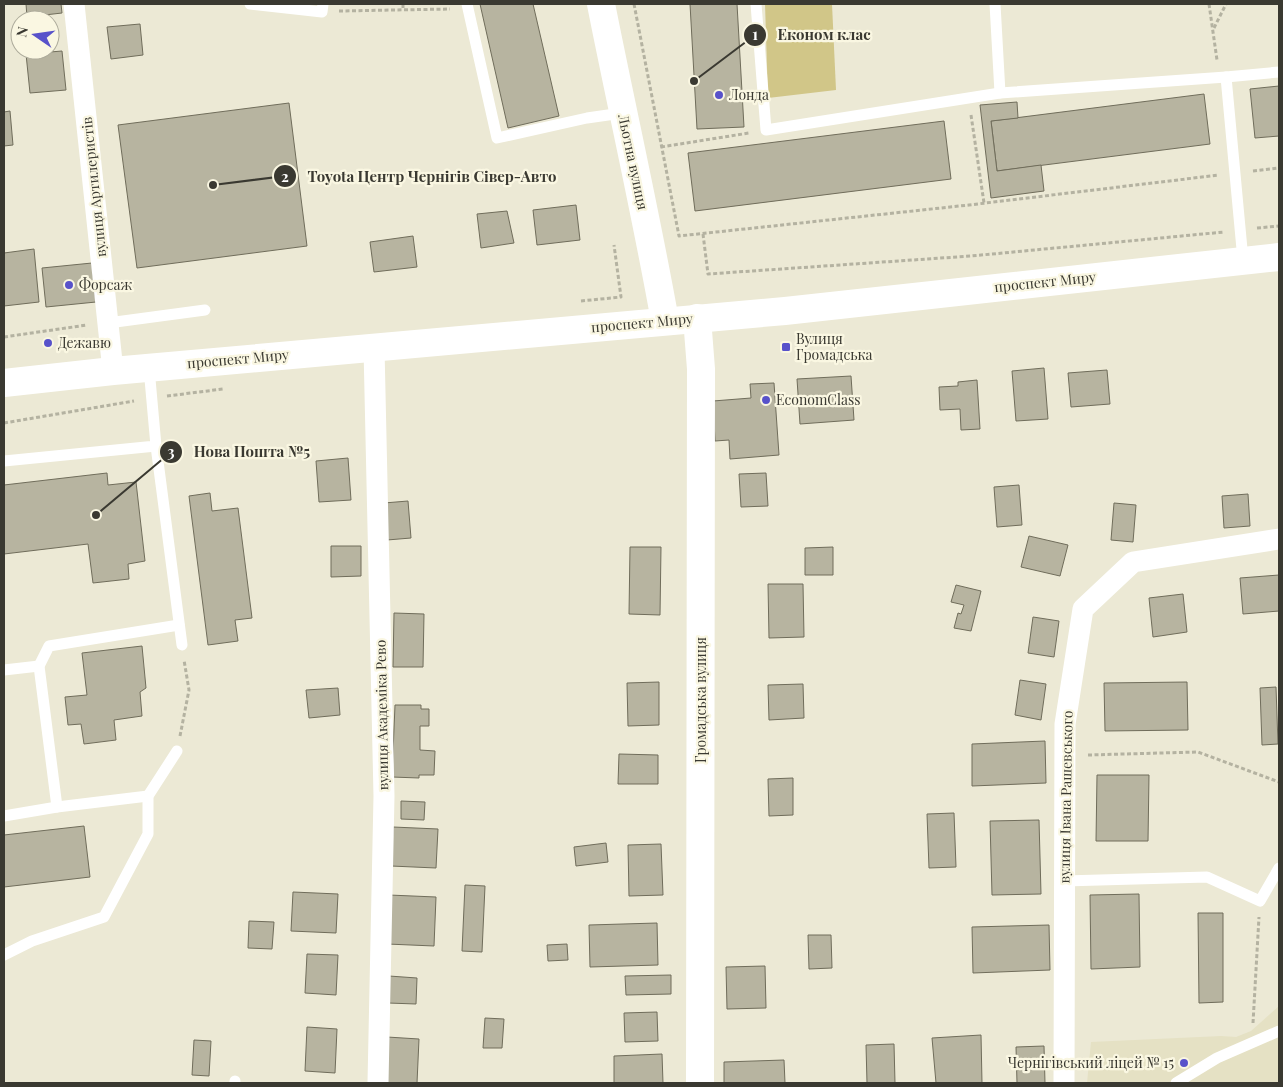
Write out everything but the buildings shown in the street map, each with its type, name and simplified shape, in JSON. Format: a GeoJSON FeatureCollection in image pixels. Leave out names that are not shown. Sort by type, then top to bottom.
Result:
{"type":"FeatureCollection","features":[{"type":"Feature","properties":{"kind":"main road","name":"Льотна вулиця"},"geometry":{"type":"LineString","coordinates":[[601,4],[665,320]]}},
{"type":"Feature","properties":{"kind":"main road","name":"проспект Миру"},"geometry":{"type":"LineString","coordinates":[[4,383],[113,371],[665,320],[795,310],[1279,257]]}},
{"type":"Feature","properties":{"kind":"main road","name":"Громадська вулиця"},"geometry":{"type":"LineString","coordinates":[[697,318],[702,398],[700,1083]]}},
{"type":"Feature","properties":{"kind":"street","name":"вулиця Артилеристів"},"geometry":{"type":"LineString","coordinates":[[74,4],[113,371]]}},
{"type":"Feature","properties":{"kind":"street","name":"вулиця Академіка Рево"},"geometry":{"type":"LineString","coordinates":[[374,348],[384,796],[378,1083]]}},
{"type":"Feature","properties":{"kind":"street","name":"вулиця Івана Рашевського"},"geometry":{"type":"LineString","coordinates":[[1064,1083],[1065,724],[1083,609],[1133,562],[1279,539]]}},
{"type":"Feature","properties":{"kind":"lane"},"geometry":{"type":"LineString","coordinates":[[250,4],[322,8]]}},
{"type":"Feature","properties":{"kind":"lane"},"geometry":{"type":"LineString","coordinates":[[467,4],[497,138],[587,118],[622,113]]}},
{"type":"Feature","properties":{"kind":"lane"},"geometry":{"type":"LineString","coordinates":[[756,4],[766,130],[1000,93],[1279,72]]}},
{"type":"Feature","properties":{"kind":"lane"},"geometry":{"type":"LineString","coordinates":[[995,4],[1000,93]]}},
{"type":"Feature","properties":{"kind":"lane"},"geometry":{"type":"LineString","coordinates":[[1223,77],[1243,260]]}},
{"type":"Feature","properties":{"kind":"lane"},"geometry":{"type":"LineString","coordinates":[[108,323],[205,310]]}},
{"type":"Feature","properties":{"kind":"lane"},"geometry":{"type":"LineString","coordinates":[[149,368],[156,446],[182,645]]}},
{"type":"Feature","properties":{"kind":"lane"},"geometry":{"type":"LineString","coordinates":[[4,461],[156,446]]}},
{"type":"Feature","properties":{"kind":"lane"},"geometry":{"type":"LineString","coordinates":[[57,807],[39,666],[49,646],[179,625]]}},
{"type":"Feature","properties":{"kind":"lane"},"geometry":{"type":"LineString","coordinates":[[4,670],[39,666]]}},
{"type":"Feature","properties":{"kind":"lane"},"geometry":{"type":"LineString","coordinates":[[4,955],[32,940],[104,917],[148,834],[148,796],[178,751]]}},
{"type":"Feature","properties":{"kind":"lane"},"geometry":{"type":"LineString","coordinates":[[4,816],[57,807],[148,796]]}},
{"type":"Feature","properties":{"kind":"lane"},"geometry":{"type":"LineString","coordinates":[[1064,881],[1207,877],[1260,901],[1279,868]]}},
{"type":"Feature","properties":{"kind":"lane"},"geometry":{"type":"LineString","coordinates":[[1176,1083],[1217,1058],[1279,1031]]}},
{"type":"Feature","properties":{"kind":"path"},"geometry":{"type":"LineString","coordinates":[[403,4],[403,10]]}},
{"type":"Feature","properties":{"kind":"path"},"geometry":{"type":"LineString","coordinates":[[634,4],[679,236],[984,203],[1279,168]]}},
{"type":"Feature","properties":{"kind":"path"},"geometry":{"type":"LineString","coordinates":[[1209,4],[1223,77]]}},
{"type":"Feature","properties":{"kind":"path"},"geometry":{"type":"LineString","coordinates":[[1213,30],[1226,4]]}},
{"type":"Feature","properties":{"kind":"path"},"geometry":{"type":"LineString","coordinates":[[322,8],[445,10]]}},
{"type":"Feature","properties":{"kind":"path"},"geometry":{"type":"LineString","coordinates":[[969,98],[984,203]]}},
{"type":"Feature","properties":{"kind":"path"},"geometry":{"type":"LineString","coordinates":[[661,147],[766,130]]}},
{"type":"Feature","properties":{"kind":"path"},"geometry":{"type":"LineString","coordinates":[[703,234],[708,274],[971,256],[1279,226]]}},
{"type":"Feature","properties":{"kind":"path"},"geometry":{"type":"LineString","coordinates":[[4,337],[108,323]]}},
{"type":"Feature","properties":{"kind":"path"},"geometry":{"type":"LineString","coordinates":[[4,422],[152,398],[229,389]]}},
{"type":"Feature","properties":{"kind":"path"},"geometry":{"type":"LineString","coordinates":[[178,751],[189,690],[182,645]]}},
{"type":"Feature","properties":{"kind":"path"},"geometry":{"type":"LineString","coordinates":[[1065,755],[1198,752],[1279,782]]}},
{"type":"Feature","properties":{"kind":"path"},"geometry":{"type":"LineString","coordinates":[[1252,1043],[1260,901]]}},
{"type":"Feature","properties":{"kind":"shaded area"},"geometry":{"type":"Polygon","coordinates":[[[765,4],[832,4],[836,90],[768,98],[765,4]]]}},
{"type":"Feature","properties":{"kind":"shaded area","name":"Чернігівський ліцей № 15"},"geometry":{"type":"Polygon","coordinates":[[[1279,1006],[1279,1083],[1087,1083],[1091,1042],[1221,1036],[1236,1037],[1251,1031],[1279,1006]]]}},
{"type":"Feature","properties":{"kind":"place","name":"Економ клас"},"geometry":{"type":"Point","coordinates":[694,81]}},
{"type":"Feature","properties":{"kind":"place","name":"Лонда"},"geometry":{"type":"Point","coordinates":[719,95]}},
{"type":"Feature","properties":{"kind":"place","name":"Toyota Центр Чернігів Сівер-Авто"},"geometry":{"type":"Point","coordinates":[213,185]}},
{"type":"Feature","properties":{"kind":"place","name":"Форсаж"},"geometry":{"type":"Point","coordinates":[69,285]}},
{"type":"Feature","properties":{"kind":"place","name":"Дежавю"},"geometry":{"type":"Point","coordinates":[48,343]}},
{"type":"Feature","properties":{"kind":"place","name":"Вулиця Громадська"},"geometry":{"type":"Point","coordinates":[786,347]}},
{"type":"Feature","properties":{"kind":"place","name":"EconomClass"},"geometry":{"type":"Point","coordinates":[766,400]}},
{"type":"Feature","properties":{"kind":"place","name":"Нова Пошта №5"},"geometry":{"type":"Point","coordinates":[96,515]}},
{"type":"Feature","properties":{"kind":"place","name":"Чернігівський ліцей № 15"},"geometry":{"type":"Point","coordinates":[1184,1063]}}]}
